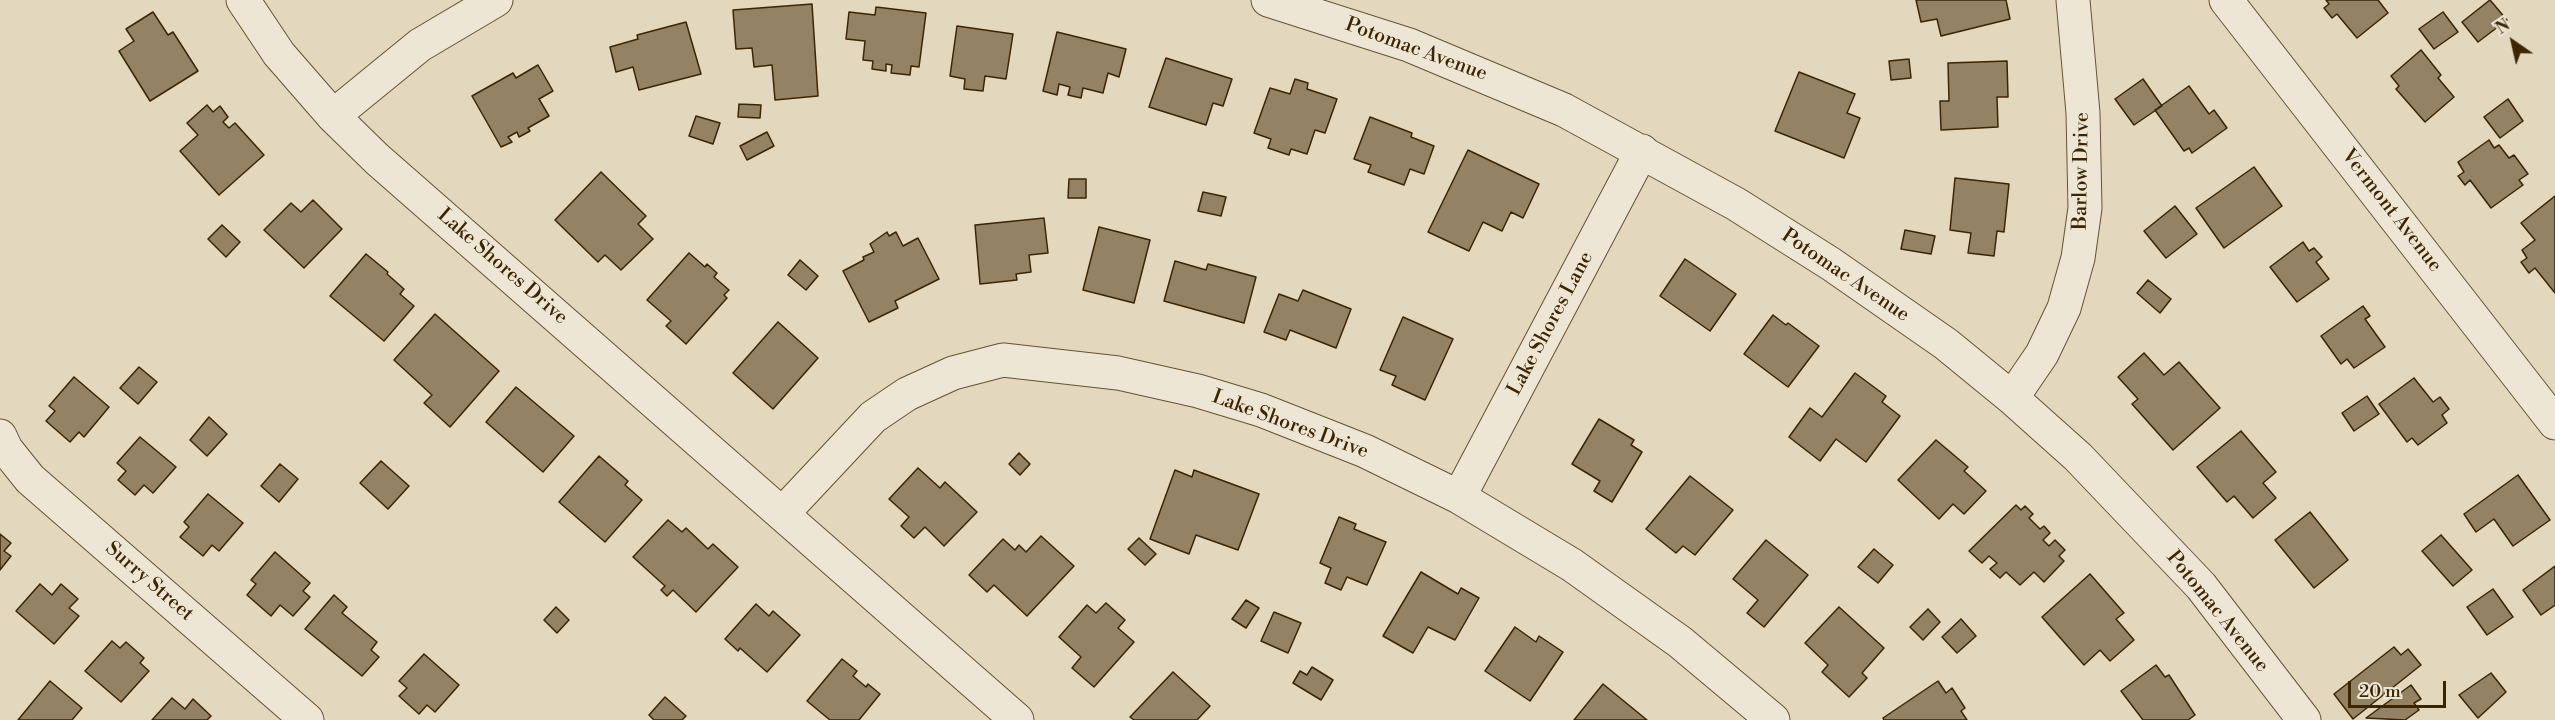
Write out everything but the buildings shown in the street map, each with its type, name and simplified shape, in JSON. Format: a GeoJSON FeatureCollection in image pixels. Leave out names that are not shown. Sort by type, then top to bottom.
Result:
{"type":"FeatureCollection","features":[{"type":"Feature","properties":{"kind":"street","name":"Lake Shores Drive"},"geometry":{"type":"LineString","coordinates":[[243,0],[279,54],[333,116],[377,159],[1017,720]]}},
{"type":"Feature","properties":{"kind":"street"},"geometry":{"type":"LineString","coordinates":[[333,116],[420,45],[496,0]]}},
{"type":"Feature","properties":{"kind":"street","name":"Potomac Avenue"},"geometry":{"type":"LineString","coordinates":[[1268,0],[1409,45],[1545,101],[1642,151],[1736,204],[1831,264],[1946,344],[2012,398],[2078,457],[2201,586],[2304,720]]}},
{"type":"Feature","properties":{"kind":"street","name":"Barlow Drive"},"geometry":{"type":"LineString","coordinates":[[2012,398],[2042,354],[2064,308],[2078,258],[2085,208],[2084,113],[2073,0]]}},
{"type":"Feature","properties":{"kind":"street","name":"Vermont Avenue"},"geometry":{"type":"LineString","coordinates":[[2226,0],[2555,423]]}},
{"type":"Feature","properties":{"kind":"street","name":"Lake Shores Lane"},"geometry":{"type":"LineString","coordinates":[[1459,497],[1642,151]]}},
{"type":"Feature","properties":{"kind":"street","name":"Lake Shores Drive"},"geometry":{"type":"LineString","coordinates":[[783,513],[873,417],[907,394],[953,373],[1003,360],[1118,373],[1198,391],[1262,410],[1365,451],[1459,497],[1572,565],[1680,642],[1773,720]]}},
{"type":"Feature","properties":{"kind":"street","name":"Surry Street"},"geometry":{"type":"LineString","coordinates":[[0,436],[6,448],[30,479],[307,720]]}}]}
